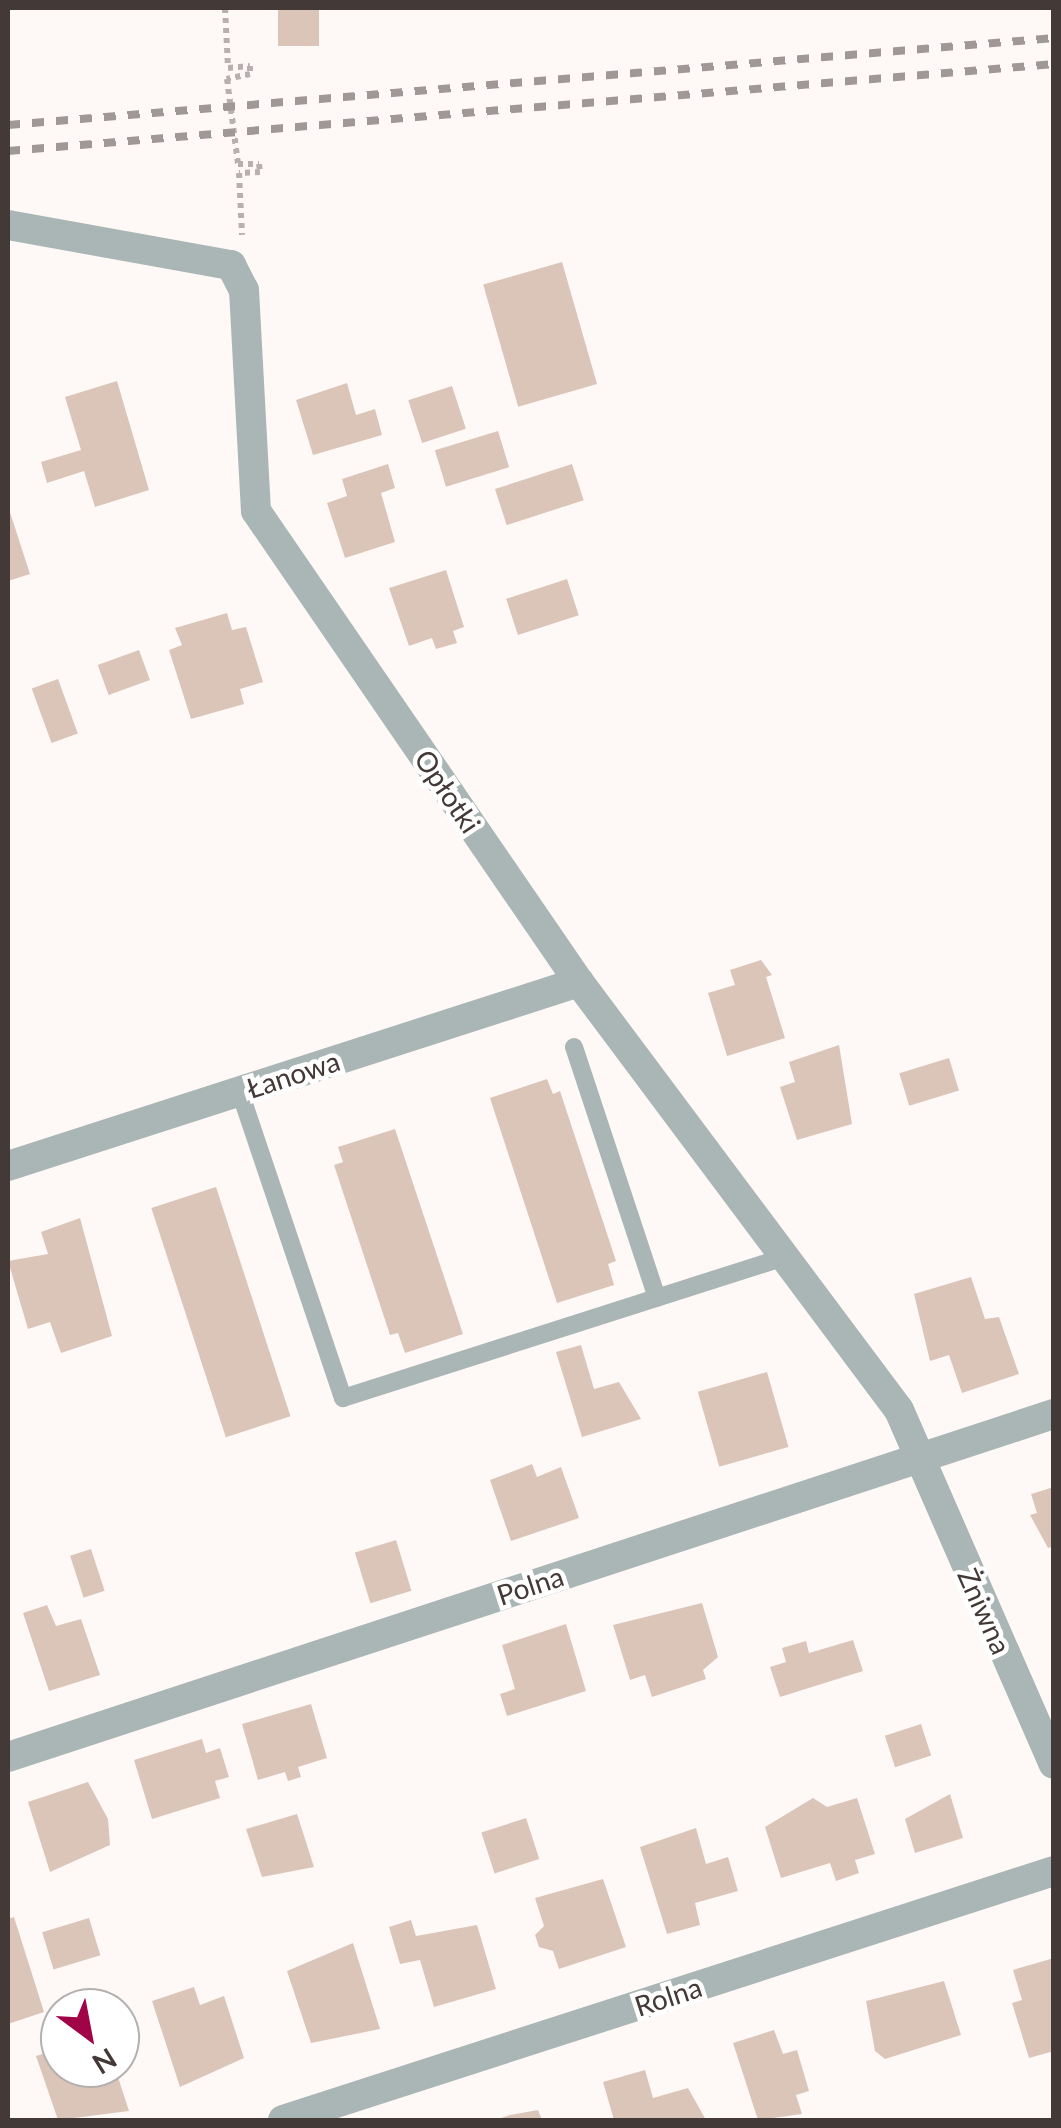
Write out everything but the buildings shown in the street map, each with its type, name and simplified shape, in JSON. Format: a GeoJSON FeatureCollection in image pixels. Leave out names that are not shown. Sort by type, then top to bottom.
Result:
{"type":"FeatureCollection","features":[{"type":"Feature","properties":{"kind":"street"},"geometry":{"type":"LineString","coordinates":[[8,225],[231,265]]}},
{"type":"Feature","properties":{"kind":"street","name":"Opłotki"},"geometry":{"type":"LineString","coordinates":[[231,265],[244,290],[256,511],[580,982],[899,1410],[921,1456]]}},
{"type":"Feature","properties":{"kind":"street","name":"Łanowa"},"geometry":{"type":"LineString","coordinates":[[8,1166],[580,982]]}},
{"type":"Feature","properties":{"kind":"street","name":"Polna"},"geometry":{"type":"LineString","coordinates":[[8,1758],[1054,1414]]}},
{"type":"Feature","properties":{"kind":"street","name":"Żniwna"},"geometry":{"type":"LineString","coordinates":[[921,1456],[1054,1764]]}},
{"type":"Feature","properties":{"kind":"street","name":"Rolna"},"geometry":{"type":"LineString","coordinates":[[283,2120],[1054,1871]]}},
{"type":"Feature","properties":{"kind":"lane"},"geometry":{"type":"LineString","coordinates":[[574,1048],[657,1298]]}},
{"type":"Feature","properties":{"kind":"lane"},"geometry":{"type":"LineString","coordinates":[[240,1092],[343,1398],[784,1257]]}},
{"type":"Feature","properties":{"kind":"path"},"geometry":{"type":"LineString","coordinates":[[225,8],[228,68],[250,66],[250,74],[227,79],[238,164],[260,164],[260,172],[238,173],[243,232],[231,265]]}},
{"type":"Feature","properties":{"kind":"railway"},"geometry":{"type":"LineString","coordinates":[[8,125],[1054,38]]}},
{"type":"Feature","properties":{"kind":"railway"},"geometry":{"type":"LineString","coordinates":[[8,151],[1054,64]]}}]}
